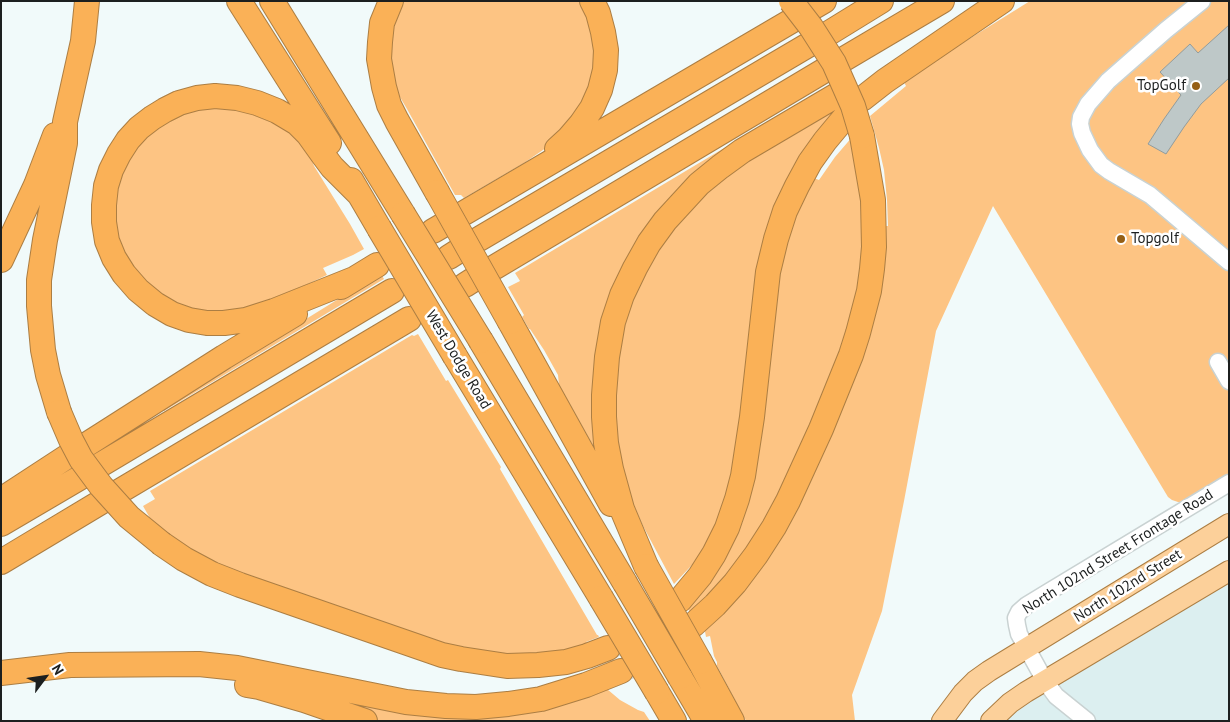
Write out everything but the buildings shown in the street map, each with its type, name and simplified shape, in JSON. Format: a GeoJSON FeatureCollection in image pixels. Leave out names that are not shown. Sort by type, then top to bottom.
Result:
{"type":"FeatureCollection","features":[{"type":"Feature","properties":{"kind":"highway"},"geometry":{"type":"LineString","coordinates":[[87,1],[83,41],[64,122],[65,143],[45,240],[39,280],[39,306],[43,350],[59,412],[71,440],[101,486],[129,517],[162,544],[184,559],[212,574],[442,654],[493,665],[538,665],[566,662],[608,648]]}},
{"type":"Feature","properties":{"kind":"highway","name":"West Dodge Road"},"geometry":{"type":"LineString","coordinates":[[239,1],[310,112],[674,721]]}},
{"type":"Feature","properties":{"kind":"highway"},"geometry":{"type":"LineString","coordinates":[[272,1],[288,28]]}},
{"type":"Feature","properties":{"kind":"highway"},"geometry":{"type":"LineString","coordinates":[[277,1],[288,28]]}},
{"type":"Feature","properties":{"kind":"highway"},"geometry":{"type":"LineString","coordinates":[[391,1],[382,24],[379,59],[389,105],[732,721]]}},
{"type":"Feature","properties":{"kind":"highway"},"geometry":{"type":"LineString","coordinates":[[515,183],[569,138],[592,108],[600,90],[605,70],[606,50],[598,13],[592,1]]}},
{"type":"Feature","properties":{"kind":"highway"},"geometry":{"type":"LineString","coordinates":[[462,249],[881,1]]}},
{"type":"Feature","properties":{"kind":"highway"},"geometry":{"type":"LineString","coordinates":[[479,277],[942,1]]}},
{"type":"Feature","properties":{"kind":"highway"},"geometry":{"type":"LineString","coordinates":[[646,566],[622,509],[611,469],[606,443],[604,395],[607,357],[622,295],[650,243],[665,221],[699,184],[720,166],[742,152],[852,93],[885,81],[1000,1]]}},
{"type":"Feature","properties":{"kind":"highway"},"geometry":{"type":"LineString","coordinates":[[447,223],[805,8],[811,28],[834,64],[853,106],[862,136],[873,200],[874,247],[872,269],[858,333],[851,355],[821,429],[794,488],[774,527],[756,555],[735,583],[693,625]]}},
{"type":"Feature","properties":{"kind":"highway","name":"West Dodge Road"},"geometry":{"type":"LineString","coordinates":[[288,28],[481,341],[706,721]]}},
{"type":"Feature","properties":{"kind":"highway"},"geometry":{"type":"LineString","coordinates":[[354,279],[274,311],[246,320],[224,323],[189,320],[172,314],[155,304],[138,290],[124,274],[114,258],[107,241],[104,205],[106,186],[111,170],[128,140],[139,128],[152,118],[179,103],[215,96],[237,98],[257,103],[277,111],[297,123],[324,154],[332,168],[359,194]]}},
{"type":"Feature","properties":{"kind":"highway"},"geometry":{"type":"LineString","coordinates":[[680,600],[700,576],[714,554],[727,528],[737,499],[752,417],[768,272],[785,211],[810,162],[845,117]]}},
{"type":"Feature","properties":{"kind":"highway"},"geometry":{"type":"LineString","coordinates":[[1,260],[36,185],[53,138],[64,122]]}},
{"type":"Feature","properties":{"kind":"highway"},"geometry":{"type":"LineString","coordinates":[[1,500],[238,348],[377,265]]}},
{"type":"Feature","properties":{"kind":"highway"},"geometry":{"type":"LineString","coordinates":[[1,524],[392,291]]}},
{"type":"Feature","properties":{"kind":"highway"},"geometry":{"type":"LineString","coordinates":[[1,562],[409,319]]}},
{"type":"Feature","properties":{"kind":"highway"},"geometry":{"type":"LineString","coordinates":[[123,664],[259,687],[365,721]]}},
{"type":"Feature","properties":{"kind":"highway"},"geometry":{"type":"LineString","coordinates":[[1,673],[64,666],[199,664],[237,668],[406,702],[446,706],[493,706],[525,702],[569,691],[621,671]]}},
{"type":"Feature","properties":{"kind":"main road","name":"North 102nd Street"},"geometry":{"type":"LineString","coordinates":[[942,721],[953,704],[971,684],[989,671],[1229,524]]}},
{"type":"Feature","properties":{"kind":"main road"},"geometry":{"type":"LineString","coordinates":[[991,721],[1016,699],[1226,572]]}},
{"type":"Feature","properties":{"kind":"street"},"geometry":{"type":"LineString","coordinates":[[1202,1],[1108,81],[1088,104],[1081,117],[1080,124],[1090,150],[1102,165],[1150,195],[1229,262]]}},
{"type":"Feature","properties":{"kind":"street"},"geometry":{"type":"LineString","coordinates":[[1218,362],[1229,381]]}},
{"type":"Feature","properties":{"kind":"street","name":"North 102nd Street Frontage Road"},"geometry":{"type":"LineString","coordinates":[[1088,721],[1056,696],[1045,681],[1019,634],[1016,618],[1019,612],[1027,605],[1229,483]]}},
{"type":"Feature","properties":{"kind":"shaded area"},"geometry":{"type":"Polygon","coordinates":[[[403,1],[585,1],[597,27],[594,90],[559,139],[524,163],[464,198],[461,195],[455,195],[397,92],[390,70],[389,40],[394,19],[403,1]]]}},
{"type":"Feature","properties":{"kind":"shaded area"},"geometry":{"type":"Polygon","coordinates":[[[1030,1],[1229,1],[1229,475],[1184,502],[1178,502],[1168,497],[993,206],[936,331],[882,611],[852,695],[855,721],[746,721],[717,666],[710,636],[706,637],[704,626],[786,526],[885,226],[888,226],[884,170],[870,116],[906,86],[903,80],[1030,1]]]}},
{"type":"Feature","properties":{"kind":"shaded area"},"geometry":{"type":"Polygon","coordinates":[[[833,83],[836,91],[737,151],[636,251],[600,458],[559,385],[558,375],[522,317],[524,315],[508,287],[520,281],[515,273],[833,83]]]}},
{"type":"Feature","properties":{"kind":"shaded area"},"geometry":{"type":"Polygon","coordinates":[[[842,102],[797,168],[738,480],[700,571],[692,565],[674,584],[643,526],[628,492],[612,421],[619,340],[642,273],[680,216],[721,177],[842,102]]]}},
{"type":"Feature","properties":{"kind":"shaded area"},"geometry":{"type":"Polygon","coordinates":[[[249,106],[291,133],[309,152],[314,166],[364,249],[323,268],[327,275],[274,300],[249,309],[218,314],[185,309],[157,295],[138,277],[114,233],[111,207],[127,152],[175,110],[249,106]]]}},
{"type":"Feature","properties":{"kind":"shaded area"},"geometry":{"type":"Polygon","coordinates":[[[853,136],[862,194],[864,233],[857,308],[812,424],[759,535],[724,581],[691,613],[687,608],[725,557],[742,523],[746,509],[773,299],[792,217],[811,177],[819,180],[853,136]]]}},
{"type":"Feature","properties":{"kind":"shaded area"},"geometry":{"type":"Polygon","coordinates":[[[381,274],[384,279],[164,411],[162,408],[374,277],[381,274]]]}},
{"type":"Feature","properties":{"kind":"shaded area"},"geometry":{"type":"Polygon","coordinates":[[[418,334],[501,467],[500,469],[598,635],[599,637],[586,642],[589,651],[468,657],[194,555],[151,520],[143,506],[155,499],[150,491],[412,335],[418,334]]]}},
{"type":"Feature","properties":{"kind":"shaded area"},"geometry":{"type":"Polygon","coordinates":[[[1229,582],[1229,721],[1005,721],[1040,695],[1229,582]]]}},
{"type":"Feature","properties":{"kind":"shaded area"},"geometry":{"type":"Polygon","coordinates":[[[607,689],[620,700],[644,712],[650,721],[377,721],[321,696],[381,706],[607,689]]]}},
{"type":"Feature","properties":{"kind":"tunnel"},"geometry":{"type":"LineString","coordinates":[[608,648],[648,628],[680,600]]}},
{"type":"Feature","properties":{"kind":"tunnel"},"geometry":{"type":"LineString","coordinates":[[621,671],[659,652],[693,625]]}},
{"type":"Feature","properties":{"kind":"place","name":"TopGolf"},"geometry":{"type":"Point","coordinates":[1196,86]}},
{"type":"Feature","properties":{"kind":"place","name":"Topgolf"},"geometry":{"type":"Point","coordinates":[1121,239]}}]}
